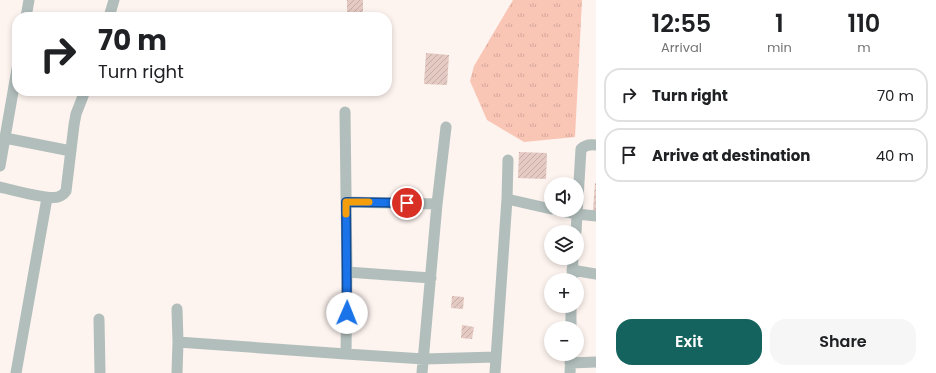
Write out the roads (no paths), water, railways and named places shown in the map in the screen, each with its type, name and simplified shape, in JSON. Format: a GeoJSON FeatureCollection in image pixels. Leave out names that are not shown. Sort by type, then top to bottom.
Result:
{"type":"FeatureCollection","features":[{"type":"Feature","properties":{"kind":"street"},"geometry":{"type":"LineString","coordinates":[[27,12],[29,0]]}},
{"type":"Feature","properties":{"kind":"street"},"geometry":{"type":"LineString","coordinates":[[110,12],[113,0]]}},
{"type":"Feature","properties":{"kind":"street"},"geometry":{"type":"LineString","coordinates":[[0,166],[12,96]]}},
{"type":"Feature","properties":{"kind":"street"},"geometry":{"type":"LineString","coordinates":[[0,187],[47,198],[57,198],[66,192],[74,125],[76,114],[83,96]]}},
{"type":"Feature","properties":{"kind":"street"},"geometry":{"type":"LineString","coordinates":[[345,112],[347,272],[346,354]]}},
{"type":"Feature","properties":{"kind":"street"},"geometry":{"type":"LineString","coordinates":[[422,373],[437,204],[446,127]]}},
{"type":"Feature","properties":{"kind":"street"},"geometry":{"type":"LineString","coordinates":[[5,138],[71,151]]}},
{"type":"Feature","properties":{"kind":"street"},"geometry":{"type":"LineString","coordinates":[[580,177],[581,149],[584,146],[592,144],[596,145]]}},
{"type":"Feature","properties":{"kind":"street"},"geometry":{"type":"LineString","coordinates":[[495,373],[507,199],[508,160]]}},
{"type":"Feature","properties":{"kind":"street"},"geometry":{"type":"LineString","coordinates":[[16,373],[47,198]]}},
{"type":"Feature","properties":{"kind":"street"},"geometry":{"type":"LineString","coordinates":[[507,199],[544,207]]}},
{"type":"Feature","properties":{"kind":"street"},"geometry":{"type":"LineString","coordinates":[[346,202],[437,204]]}},
{"type":"Feature","properties":{"kind":"street"},"geometry":{"type":"LineString","coordinates":[[584,215],[596,216]]}},
{"type":"Feature","properties":{"kind":"street"},"geometry":{"type":"LineString","coordinates":[[347,272],[431,278]]}},
{"type":"Feature","properties":{"kind":"street"},"geometry":{"type":"LineString","coordinates":[[584,274],[596,274]]}},
{"type":"Feature","properties":{"kind":"street"},"geometry":{"type":"LineString","coordinates":[[177,309],[177,373]]}},
{"type":"Feature","properties":{"kind":"street"},"geometry":{"type":"LineString","coordinates":[[99,319],[100,373]]}},
{"type":"Feature","properties":{"kind":"street"},"geometry":{"type":"LineString","coordinates":[[178,342],[424,359],[496,357]]}},
{"type":"Feature","properties":{"kind":"street"},"geometry":{"type":"LineString","coordinates":[[570,363],[596,362]]}}]}
